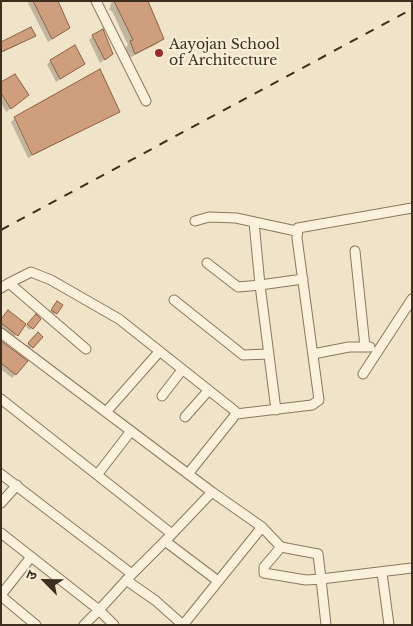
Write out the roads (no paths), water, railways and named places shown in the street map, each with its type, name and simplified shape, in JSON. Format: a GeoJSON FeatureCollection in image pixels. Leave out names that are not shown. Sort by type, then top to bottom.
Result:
{"type":"FeatureCollection","features":[{"type":"Feature","properties":{"kind":"street"},"geometry":{"type":"LineString","coordinates":[[96,1],[146,101]]}},
{"type":"Feature","properties":{"kind":"street"},"geometry":{"type":"LineString","coordinates":[[296,231],[302,226],[412,208]]}},
{"type":"Feature","properties":{"kind":"street"},"geometry":{"type":"LineString","coordinates":[[195,221],[209,217],[236,218],[296,231]]}},
{"type":"Feature","properties":{"kind":"street"},"geometry":{"type":"LineString","coordinates":[[254,222],[276,410]]}},
{"type":"Feature","properties":{"kind":"street"},"geometry":{"type":"LineString","coordinates":[[86,349],[5,286],[27,273],[41,275],[119,319],[236,414],[312,405],[318,402],[320,396],[296,231]]}},
{"type":"Feature","properties":{"kind":"street"},"geometry":{"type":"LineString","coordinates":[[313,354],[349,347],[367,347],[355,251]]}},
{"type":"Feature","properties":{"kind":"street"},"geometry":{"type":"LineString","coordinates":[[207,263],[238,287],[303,279]]}},
{"type":"Feature","properties":{"kind":"street"},"geometry":{"type":"LineString","coordinates":[[363,374],[412,299]]}},
{"type":"Feature","properties":{"kind":"street"},"geometry":{"type":"LineString","coordinates":[[174,300],[243,355],[268,354]]}},
{"type":"Feature","properties":{"kind":"street"},"geometry":{"type":"LineString","coordinates":[[1,332],[212,492],[262,527],[281,547],[318,554],[326,625]]}},
{"type":"Feature","properties":{"kind":"street"},"geometry":{"type":"LineString","coordinates":[[106,412],[159,352]]}},
{"type":"Feature","properties":{"kind":"street"},"geometry":{"type":"LineString","coordinates":[[162,396],[182,370]]}},
{"type":"Feature","properties":{"kind":"street"},"geometry":{"type":"LineString","coordinates":[[185,417],[208,391]]}},
{"type":"Feature","properties":{"kind":"street"},"geometry":{"type":"LineString","coordinates":[[1,400],[172,534]]}},
{"type":"Feature","properties":{"kind":"street"},"geometry":{"type":"LineString","coordinates":[[188,474],[236,414]]}},
{"type":"Feature","properties":{"kind":"street"},"geometry":{"type":"LineString","coordinates":[[97,475],[131,431]]}},
{"type":"Feature","properties":{"kind":"street"},"geometry":{"type":"LineString","coordinates":[[1,474],[129,577],[183,625],[262,527]]}},
{"type":"Feature","properties":{"kind":"street"},"geometry":{"type":"LineString","coordinates":[[1,503],[16,485]]}},
{"type":"Feature","properties":{"kind":"street"},"geometry":{"type":"LineString","coordinates":[[84,625],[212,492]]}},
{"type":"Feature","properties":{"kind":"street"},"geometry":{"type":"LineString","coordinates":[[1,533],[99,610],[114,625]]}},
{"type":"Feature","properties":{"kind":"street"},"geometry":{"type":"LineString","coordinates":[[165,541],[218,581]]}},
{"type":"Feature","properties":{"kind":"street"},"geometry":{"type":"LineString","coordinates":[[281,547],[264,567],[264,572],[306,580],[320,580],[412,568]]}},
{"type":"Feature","properties":{"kind":"street"},"geometry":{"type":"LineString","coordinates":[[32,557],[1,596],[36,625]]}},
{"type":"Feature","properties":{"kind":"street"},"geometry":{"type":"LineString","coordinates":[[382,572],[389,625]]}},
{"type":"Feature","properties":{"kind":"railway"},"geometry":{"type":"LineString","coordinates":[[1,230],[412,9]]}},
{"type":"Feature","properties":{"kind":"place","name":"Aayojan School of Architecture"},"geometry":{"type":"Point","coordinates":[159,53]}}]}
